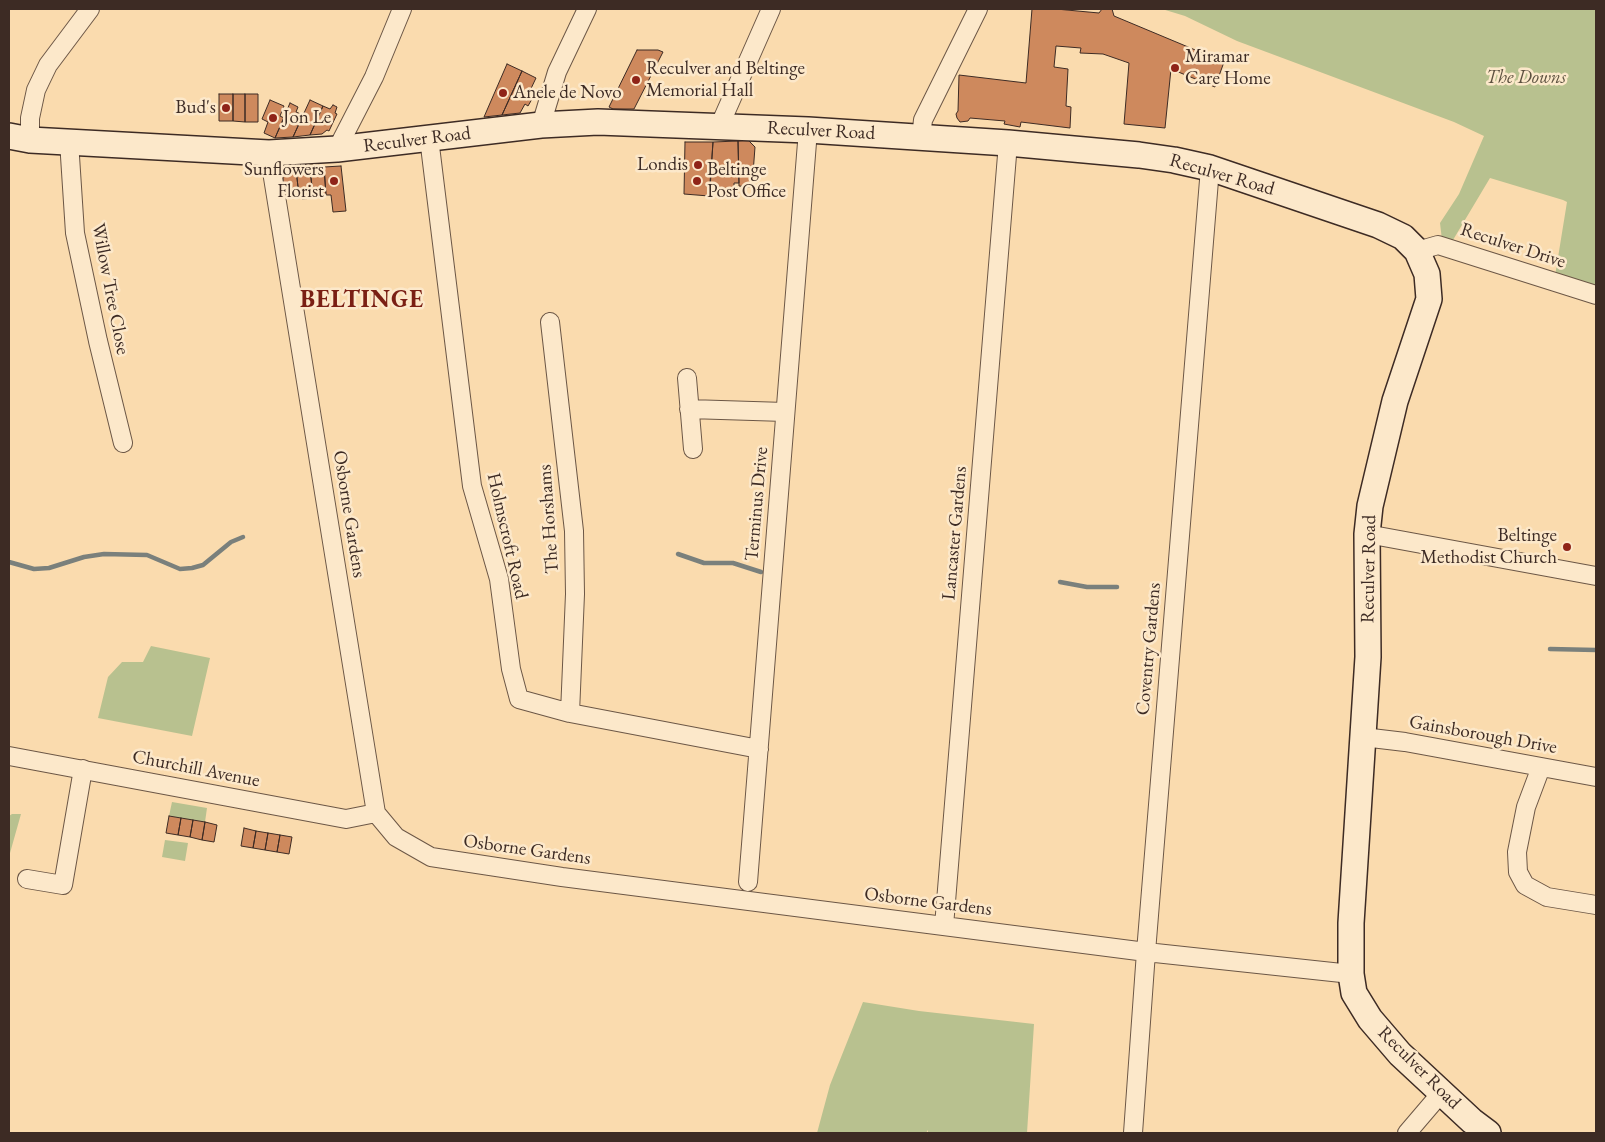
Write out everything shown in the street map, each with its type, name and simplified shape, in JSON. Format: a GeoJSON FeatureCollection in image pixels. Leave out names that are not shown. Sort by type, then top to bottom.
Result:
{"type":"FeatureCollection","features":[{"type":"Feature","properties":{"kind":"street"},"geometry":{"type":"LineString","coordinates":[[20,138],[30,118],[36,90],[48,65],[90,9]]}},
{"type":"Feature","properties":{"kind":"street"},"geometry":{"type":"LineString","coordinates":[[337,149],[374,77],[402,9]]}},
{"type":"Feature","properties":{"kind":"street"},"geometry":{"type":"LineString","coordinates":[[541,124],[557,72],[587,9]]}},
{"type":"Feature","properties":{"kind":"street"},"geometry":{"type":"LineString","coordinates":[[719,127],[771,9]]}},
{"type":"Feature","properties":{"kind":"street"},"geometry":{"type":"LineString","coordinates":[[921,137],[923,120],[978,9]]}},
{"type":"Feature","properties":{"kind":"street","name":"Reculver Road"},"geometry":{"type":"LineString","coordinates":[[20,138],[140,148],[269,154],[337,149],[541,124],[598,122],[808,130],[1008,143],[1139,155],[1210,168],[1378,225],[1424,249],[1429,299],[1395,400],[1374,487],[1367,534],[1368,657],[1350,923],[1351,974],[1354,993],[1370,1018],[1400,1054],[1472,1121],[1488,1133]]}},
{"type":"Feature","properties":{"kind":"street","name":"Terminus Drive"},"geometry":{"type":"LineString","coordinates":[[748,882],[808,130]]}},
{"type":"Feature","properties":{"kind":"street","name":"Holmscroft Road"},"geometry":{"type":"LineString","coordinates":[[429,138],[472,486],[499,579],[511,669],[519,699],[570,713],[759,749]]}},
{"type":"Feature","properties":{"kind":"street","name":"Willow Tree Close"},"geometry":{"type":"LineString","coordinates":[[69,141],[75,233],[98,341],[123,443]]}},
{"type":"Feature","properties":{"kind":"street","name":"Lancaster Gardens"},"geometry":{"type":"LineString","coordinates":[[944,926],[1008,143]]}},
{"type":"Feature","properties":{"kind":"street","name":"Osborne Gardens"},"geometry":{"type":"LineString","coordinates":[[269,154],[376,813],[396,838],[431,857],[562,877],[1146,952],[1351,974]]}},
{"type":"Feature","properties":{"kind":"street","name":"Coventry Gardens"},"geometry":{"type":"LineString","coordinates":[[1133,1133],[1210,168]]}},
{"type":"Feature","properties":{"kind":"street"},"geometry":{"type":"LineString","coordinates":[[1424,249],[1442,232]]}},
{"type":"Feature","properties":{"kind":"street","name":"Reculver Drive"},"geometry":{"type":"LineString","coordinates":[[1424,249],[1438,245],[1596,295]]}},
{"type":"Feature","properties":{"kind":"street","name":"The Horshams"},"geometry":{"type":"LineString","coordinates":[[550,322],[574,530],[575,594],[570,713]]}},
{"type":"Feature","properties":{"kind":"street"},"geometry":{"type":"LineString","coordinates":[[687,378],[693,449]]}},
{"type":"Feature","properties":{"kind":"street"},"geometry":{"type":"LineString","coordinates":[[689,409],[785,412]]}},
{"type":"Feature","properties":{"kind":"street"},"geometry":{"type":"LineString","coordinates":[[1367,534],[1596,576]]}},
{"type":"Feature","properties":{"kind":"street","name":"Gainsborough Drive"},"geometry":{"type":"LineString","coordinates":[[1363,736],[1596,777]]}},
{"type":"Feature","properties":{"kind":"street","name":"Churchill Avenue"},"geometry":{"type":"LineString","coordinates":[[9,756],[346,819],[376,813]]}},
{"type":"Feature","properties":{"kind":"street"},"geometry":{"type":"LineString","coordinates":[[1541,767],[1526,807],[1517,852],[1518,872],[1525,885],[1547,897],[1596,906]]}},
{"type":"Feature","properties":{"kind":"street"},"geometry":{"type":"LineString","coordinates":[[27,879],[62,885],[83,769]]}},
{"type":"Feature","properties":{"kind":"street"},"geometry":{"type":"LineString","coordinates":[[1407,1133],[1442,1092]]}},
{"type":"Feature","properties":{"kind":"green space","name":"The Downs"},"geometry":{"type":"Polygon","coordinates":[[[1162,9],[1596,9],[1596,289],[1555,276],[1567,202],[1563,200],[1490,178],[1450,245],[1442,240],[1440,223],[1459,194],[1484,136],[1454,122],[1237,41],[1185,16],[1162,9]]]}},
{"type":"Feature","properties":{"kind":"green space"},"geometry":{"type":"Polygon","coordinates":[[[151,646],[210,658],[192,736],[98,718],[108,677],[122,662],[143,662],[151,646]]]}},
{"type":"Feature","properties":{"kind":"green space"},"geometry":{"type":"Polygon","coordinates":[[[172,802],[207,808],[205,822],[169,816],[172,802]]]}},
{"type":"Feature","properties":{"kind":"green space"},"geometry":{"type":"Polygon","coordinates":[[[21,814],[10,853],[9,816],[21,814]]]}},
{"type":"Feature","properties":{"kind":"green space"},"geometry":{"type":"Polygon","coordinates":[[[165,840],[188,843],[185,861],[162,857],[165,840]]]}},
{"type":"Feature","properties":{"kind":"green space"},"geometry":{"type":"Polygon","coordinates":[[[863,1002],[919,1011],[1034,1024],[1027,1133],[928,1133],[928,1130],[926,1133],[817,1133],[830,1085],[863,1002]]]}},
{"type":"Feature","properties":{"kind":"building","name":"Miramar Care Home"},"geometry":{"type":"Polygon","coordinates":[[[1032,9],[1099,13],[1102,9],[1112,9],[1114,16],[1224,62],[1215,87],[1171,69],[1165,128],[1124,124],[1129,63],[1103,54],[1080,53],[1081,48],[1056,46],[1054,67],[1068,69],[1066,106],[1071,107],[1070,128],[1021,122],[1020,127],[1004,124],[1005,121],[970,118],[968,121],[960,122],[956,114],[958,111],[959,75],[1026,83],[1032,9]]]}},
{"type":"Feature","properties":{"kind":"building","name":"Reculver and Beltinge Memorial Hall"},"geometry":{"type":"Polygon","coordinates":[[[637,50],[658,50],[663,52],[634,109],[613,109],[609,107],[637,50]]]}},
{"type":"Feature","properties":{"kind":"building","name":"Anele de Novo"},"geometry":{"type":"Polygon","coordinates":[[[507,64],[522,71],[502,115],[484,117],[507,64]]]}},
{"type":"Feature","properties":{"kind":"building"},"geometry":{"type":"Polygon","coordinates":[[[522,71],[536,78],[527,97],[532,99],[528,106],[525,104],[520,113],[502,115],[522,71]]]}},
{"type":"Feature","properties":{"kind":"building","name":"Bud's"},"geometry":{"type":"Polygon","coordinates":[[[219,94],[233,94],[233,121],[219,121],[219,94]]]}},
{"type":"Feature","properties":{"kind":"building"},"geometry":{"type":"Polygon","coordinates":[[[233,94],[245,94],[245,122],[233,121],[233,94]]]}},
{"type":"Feature","properties":{"kind":"building"},"geometry":{"type":"Polygon","coordinates":[[[245,94],[258,94],[258,122],[245,122],[245,94]]]}},
{"type":"Feature","properties":{"kind":"building","name":"Jon Le"},"geometry":{"type":"Polygon","coordinates":[[[270,100],[284,106],[280,116],[284,118],[275,138],[264,133],[268,122],[262,119],[270,100]]]}},
{"type":"Feature","properties":{"kind":"building"},"geometry":{"type":"Polygon","coordinates":[[[310,100],[323,106],[310,135],[293,137],[310,100]]]}},
{"type":"Feature","properties":{"kind":"building"},"geometry":{"type":"Polygon","coordinates":[[[290,103],[298,107],[296,112],[303,115],[293,137],[275,138],[290,103]]]}},
{"type":"Feature","properties":{"kind":"building"},"geometry":{"type":"Polygon","coordinates":[[[333,105],[337,107],[335,113],[337,114],[329,131],[310,135],[323,106],[330,109],[333,105]]]}},
{"type":"Feature","properties":{"kind":"building"},"geometry":{"type":"Polygon","coordinates":[[[748,140],[755,147],[752,187],[739,186],[738,141],[748,140]]]}},
{"type":"Feature","properties":{"kind":"building"},"geometry":{"type":"Polygon","coordinates":[[[738,141],[739,183],[734,183],[734,188],[710,189],[713,142],[738,141]]]}},
{"type":"Feature","properties":{"kind":"building","name":"Londis"},"geometry":{"type":"Polygon","coordinates":[[[685,142],[713,142],[709,196],[684,194],[685,142]]]}},
{"type":"Feature","properties":{"kind":"building","name":"Sunflowers Florist"},"geometry":{"type":"Polygon","coordinates":[[[341,166],[346,211],[333,212],[331,195],[326,195],[324,167],[341,166]]]}},
{"type":"Feature","properties":{"kind":"building"},"geometry":{"type":"Polygon","coordinates":[[[324,167],[326,195],[313,196],[310,168],[324,167]]]}},
{"type":"Feature","properties":{"kind":"building"},"geometry":{"type":"Polygon","coordinates":[[[310,168],[313,198],[302,199],[302,196],[299,196],[296,169],[310,168]]]}},
{"type":"Feature","properties":{"kind":"building"},"geometry":{"type":"Polygon","coordinates":[[[288,169],[296,169],[299,196],[283,197],[283,174],[288,169]]]}},
{"type":"Feature","properties":{"kind":"building"},"geometry":{"type":"Polygon","coordinates":[[[169,816],[181,818],[178,835],[166,833],[169,816]]]}},
{"type":"Feature","properties":{"kind":"building"},"geometry":{"type":"Polygon","coordinates":[[[181,818],[193,820],[190,837],[178,835],[181,818]]]}},
{"type":"Feature","properties":{"kind":"building"},"geometry":{"type":"Polygon","coordinates":[[[193,820],[205,822],[202,840],[190,837],[193,820]]]}},
{"type":"Feature","properties":{"kind":"building"},"geometry":{"type":"Polygon","coordinates":[[[205,822],[217,825],[214,842],[202,840],[205,822]]]}},
{"type":"Feature","properties":{"kind":"building"},"geometry":{"type":"Polygon","coordinates":[[[244,828],[256,831],[253,848],[241,846],[244,828]]]}},
{"type":"Feature","properties":{"kind":"building"},"geometry":{"type":"Polygon","coordinates":[[[256,831],[268,833],[265,850],[253,848],[256,831]]]}},
{"type":"Feature","properties":{"kind":"building"},"geometry":{"type":"Polygon","coordinates":[[[268,833],[280,835],[277,852],[265,850],[268,833]]]}},
{"type":"Feature","properties":{"kind":"building"},"geometry":{"type":"Polygon","coordinates":[[[280,835],[292,837],[289,854],[277,852],[280,835]]]}},
{"type":"Feature","properties":{"kind":"waterway"},"geometry":{"type":"LineString","coordinates":[[9,562],[34,569],[49,568],[84,557],[104,554],[147,555],[180,569],[192,568],[203,565],[231,542],[243,537]]}},
{"type":"Feature","properties":{"kind":"waterway"},"geometry":{"type":"LineString","coordinates":[[678,554],[704,563],[733,563],[761,572]]}},
{"type":"Feature","properties":{"kind":"waterway"},"geometry":{"type":"LineString","coordinates":[[1060,582],[1087,587],[1117,587]]}},
{"type":"Feature","properties":{"kind":"waterway"},"geometry":{"type":"LineString","coordinates":[[1550,649],[1596,650]]}},
{"type":"Feature","properties":{"kind":"place","name":"Miramar Care Home"},"geometry":{"type":"Point","coordinates":[1175,68]}},
{"type":"Feature","properties":{"kind":"place","name":"Reculver and Beltinge Memorial Hall"},"geometry":{"type":"Point","coordinates":[636,80]}},
{"type":"Feature","properties":{"kind":"place","name":"Anele de Novo"},"geometry":{"type":"Point","coordinates":[503,93]}},
{"type":"Feature","properties":{"kind":"place","name":"Bud's"},"geometry":{"type":"Point","coordinates":[226,108]}},
{"type":"Feature","properties":{"kind":"place","name":"Jon Le"},"geometry":{"type":"Point","coordinates":[273,118]}},
{"type":"Feature","properties":{"kind":"place","name":"Londis"},"geometry":{"type":"Point","coordinates":[698,165]}},
{"type":"Feature","properties":{"kind":"place","name":"Sunflowers Florist"},"geometry":{"type":"Point","coordinates":[334,181]}},
{"type":"Feature","properties":{"kind":"place","name":"Beltinge Post Office"},"geometry":{"type":"Point","coordinates":[697,181]}},
{"type":"Feature","properties":{"kind":"place","name":"Beltinge Methodist Church"},"geometry":{"type":"Point","coordinates":[1567,547]}},
{"type":"Feature","properties":{"kind":"district","name":"BELTINGE"},"geometry":{"type":"Point","coordinates":[362,300]}}]}
